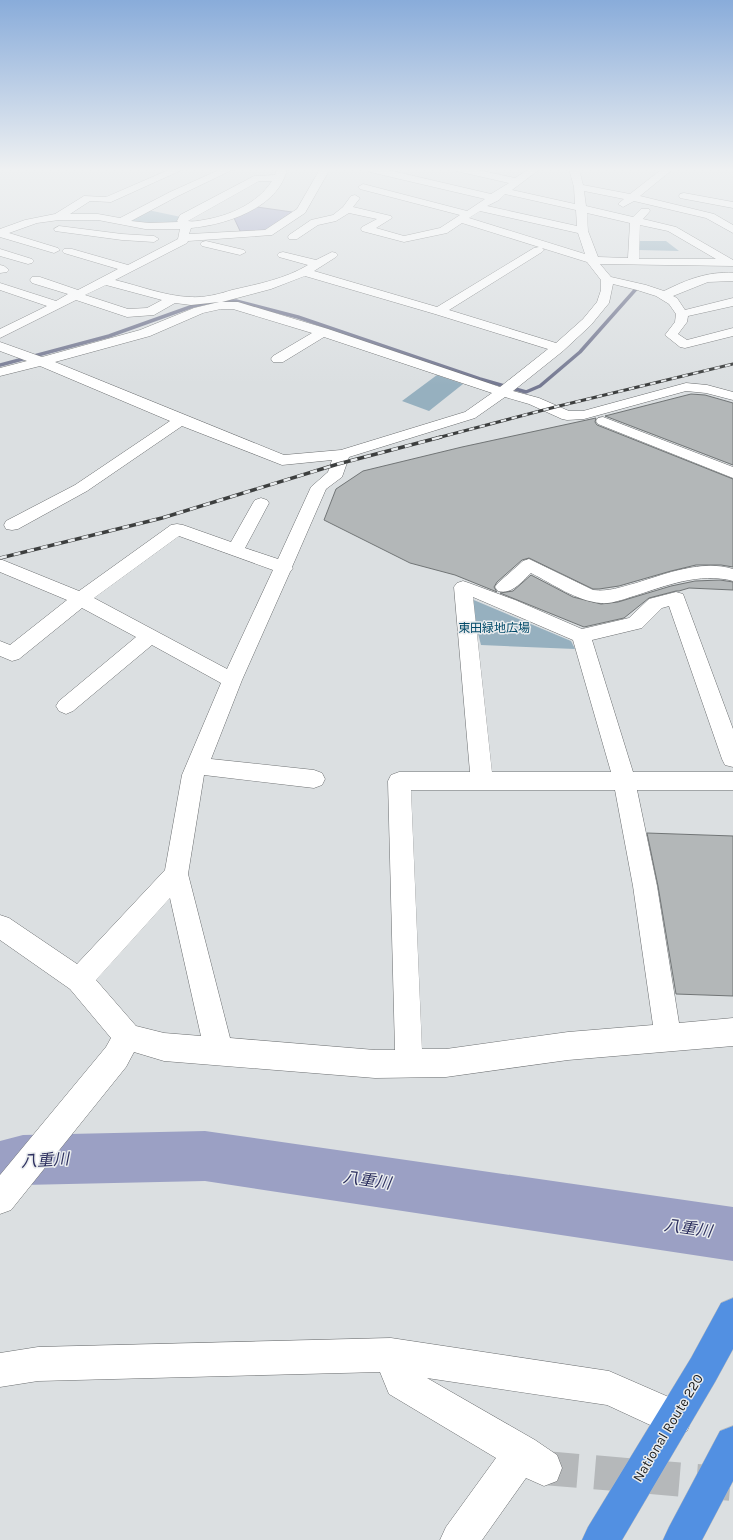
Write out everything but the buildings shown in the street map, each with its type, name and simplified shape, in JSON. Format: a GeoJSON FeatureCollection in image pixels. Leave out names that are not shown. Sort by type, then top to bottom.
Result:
{"type":"FeatureCollection","features":[{"type":"Feature","properties":{"kind":"highway","name":"National Route 220"},"geometry":{"type":"LineString","coordinates":[[601,1540],[703,1370],[733,1315]]}},
{"type":"Feature","properties":{"kind":"highway"},"geometry":{"type":"LineString","coordinates":[[682,1540],[733,1444]]}},
{"type":"Feature","properties":{"kind":"street"},"geometry":{"type":"LineString","coordinates":[[25,241],[54,250]]}},
{"type":"Feature","properties":{"kind":"street"},"geometry":{"type":"LineString","coordinates":[[0,334],[183,241],[200,242],[240,252]]}},
{"type":"Feature","properties":{"kind":"street"},"geometry":{"type":"LineString","coordinates":[[511,241],[538,250],[595,264],[633,262],[731,263]]}},
{"type":"Feature","properties":{"kind":"street"},"geometry":{"type":"LineString","coordinates":[[531,241],[595,264]]}},
{"type":"Feature","properties":{"kind":"street"},"geometry":{"type":"LineString","coordinates":[[0,346],[282,460],[342,454],[470,415],[558,348],[587,322],[604,303],[607,290],[607,280],[595,264],[587,241]]}},
{"type":"Feature","properties":{"kind":"street"},"geometry":{"type":"LineString","coordinates":[[633,262],[634,241]]}},
{"type":"Feature","properties":{"kind":"street"},"geometry":{"type":"LineString","coordinates":[[694,241],[731,263]]}},
{"type":"Feature","properties":{"kind":"street"},"geometry":{"type":"LineString","coordinates":[[439,311],[538,250]]}},
{"type":"Feature","properties":{"kind":"street"},"geometry":{"type":"LineString","coordinates":[[68,251],[130,269]]}},
{"type":"Feature","properties":{"kind":"street"},"geometry":{"type":"LineString","coordinates":[[0,252],[28,261]]}},
{"type":"Feature","properties":{"kind":"street"},"geometry":{"type":"LineString","coordinates":[[283,255],[318,264]]}},
{"type":"Feature","properties":{"kind":"street"},"geometry":{"type":"LineString","coordinates":[[0,372],[42,362],[147,332],[220,301],[232,294],[267,286],[304,272],[332,255]]}},
{"type":"Feature","properties":{"kind":"street"},"geometry":{"type":"LineString","coordinates":[[304,272],[439,311],[558,348]]}},
{"type":"Feature","properties":{"kind":"street"},"geometry":{"type":"LineString","coordinates":[[663,296],[686,284],[721,275],[733,277]]}},
{"type":"Feature","properties":{"kind":"street"},"geometry":{"type":"LineString","coordinates":[[36,280],[127,313],[150,312],[172,299]]}},
{"type":"Feature","properties":{"kind":"street"},"geometry":{"type":"LineString","coordinates":[[607,280],[628,283],[663,296],[672,301],[682,314],[681,322],[671,335],[685,344],[733,332]]}},
{"type":"Feature","properties":{"kind":"street"},"geometry":{"type":"LineString","coordinates":[[106,281],[172,299],[191,301],[220,301],[234,305],[323,332],[502,392],[534,401],[567,416],[584,415],[686,387],[707,389],[733,396]]}},
{"type":"Feature","properties":{"kind":"street"},"geometry":{"type":"LineString","coordinates":[[1,286],[57,306]]}},
{"type":"Feature","properties":{"kind":"street"},"geometry":{"type":"LineString","coordinates":[[682,314],[733,302]]}},
{"type":"Feature","properties":{"kind":"street"},"geometry":{"type":"LineString","coordinates":[[278,359],[323,332]]}},
{"type":"Feature","properties":{"kind":"street"},"geometry":{"type":"LineString","coordinates":[[12,525],[82,488],[181,420]]}},
{"type":"Feature","properties":{"kind":"street"},"geometry":{"type":"LineString","coordinates":[[602,421],[733,473]]}},
{"type":"Feature","properties":{"kind":"street"},"geometry":{"type":"LineString","coordinates":[[219,1052],[176,874],[193,775],[232,680],[284,568],[319,487],[336,474],[342,454]]}},
{"type":"Feature","properties":{"kind":"street"},"geometry":{"type":"LineString","coordinates":[[235,550],[261,502]]}},
{"type":"Feature","properties":{"kind":"street"},"geometry":{"type":"LineString","coordinates":[[0,648],[12,654],[81,600],[177,529],[284,568]]}},
{"type":"Feature","properties":{"kind":"street"},"geometry":{"type":"LineString","coordinates":[[0,565],[81,600],[232,680]]}},
{"type":"Feature","properties":{"kind":"street"},"geometry":{"type":"LineString","coordinates":[[504,587],[529,565],[590,595],[603,597],[616,595],[701,572],[724,572],[733,575]]}},
{"type":"Feature","properties":{"kind":"street"},"geometry":{"type":"LineString","coordinates":[[482,781],[463,587],[485,594],[547,623],[581,636],[635,623],[656,604],[676,598],[733,759]]}},
{"type":"Feature","properties":{"kind":"street"},"geometry":{"type":"LineString","coordinates":[[581,636],[624,780],[645,886],[668,1037]]}},
{"type":"Feature","properties":{"kind":"street"},"geometry":{"type":"LineString","coordinates":[[66,706],[149,637]]}},
{"type":"Feature","properties":{"kind":"street"},"geometry":{"type":"LineString","coordinates":[[196,766],[314,779]]}},
{"type":"Feature","properties":{"kind":"street"},"geometry":{"type":"LineString","coordinates":[[409,1064],[399,781],[733,781]]}},
{"type":"Feature","properties":{"kind":"street"},"geometry":{"type":"LineString","coordinates":[[78,980],[176,874]]}},
{"type":"Feature","properties":{"kind":"street"},"geometry":{"type":"LineString","coordinates":[[0,926],[78,980],[122,1047]]}},
{"type":"Feature","properties":{"kind":"street"},"geometry":{"type":"LineString","coordinates":[[122,1047],[164,1047],[375,1064],[409,1064],[446,1063],[568,1046],[733,1032]]}},
{"type":"Feature","properties":{"kind":"street"},"geometry":{"type":"LineString","coordinates":[[0,1199],[122,1047]]}},
{"type":"Feature","properties":{"kind":"street"},"geometry":{"type":"LineString","coordinates":[[391,1355],[401,1382],[533,1461],[459,1540]]}},
{"type":"Feature","properties":{"kind":"street"},"geometry":{"type":"LineString","coordinates":[[0,1370],[38,1364],[391,1355],[609,1388],[674,1418]]}},
{"type":"Feature","properties":{"kind":"green space"},"geometry":{"type":"Polygon","coordinates":[[[639,241],[666,241],[679,251],[639,250],[639,241]]]}},
{"type":"Feature","properties":{"kind":"green space"},"geometry":{"type":"Polygon","coordinates":[[[437,375],[463,384],[429,411],[402,401],[437,375]]]}},
{"type":"Feature","properties":{"kind":"green space","name":"東田緑地広場"},"geometry":{"type":"Polygon","coordinates":[[[469,598],[571,641],[575,649],[481,645],[469,598]]]}},
{"type":"Feature","properties":{"kind":"waterway"},"geometry":{"type":"LineString","coordinates":[[0,365],[109,336],[193,306],[215,301],[236,301],[298,317],[480,379],[526,392],[540,386],[580,352],[636,289]]}},
{"type":"Feature","properties":{"kind":"waterway","name":"八重川"},"geometry":{"type":"LineString","coordinates":[[0,1166],[23,1160],[205,1156],[733,1234]]}},
{"type":"Feature","properties":{"kind":"tunnel"},"geometry":{"type":"LineString","coordinates":[[544,1468],[733,1484]]}},
{"type":"Feature","properties":{"kind":"railway"},"geometry":{"type":"LineString","coordinates":[[437,438],[559,406],[733,364]]}},
{"type":"Feature","properties":{"kind":"railway"},"geometry":{"type":"LineString","coordinates":[[0,558],[162,518],[338,464],[441,437]]}}]}
